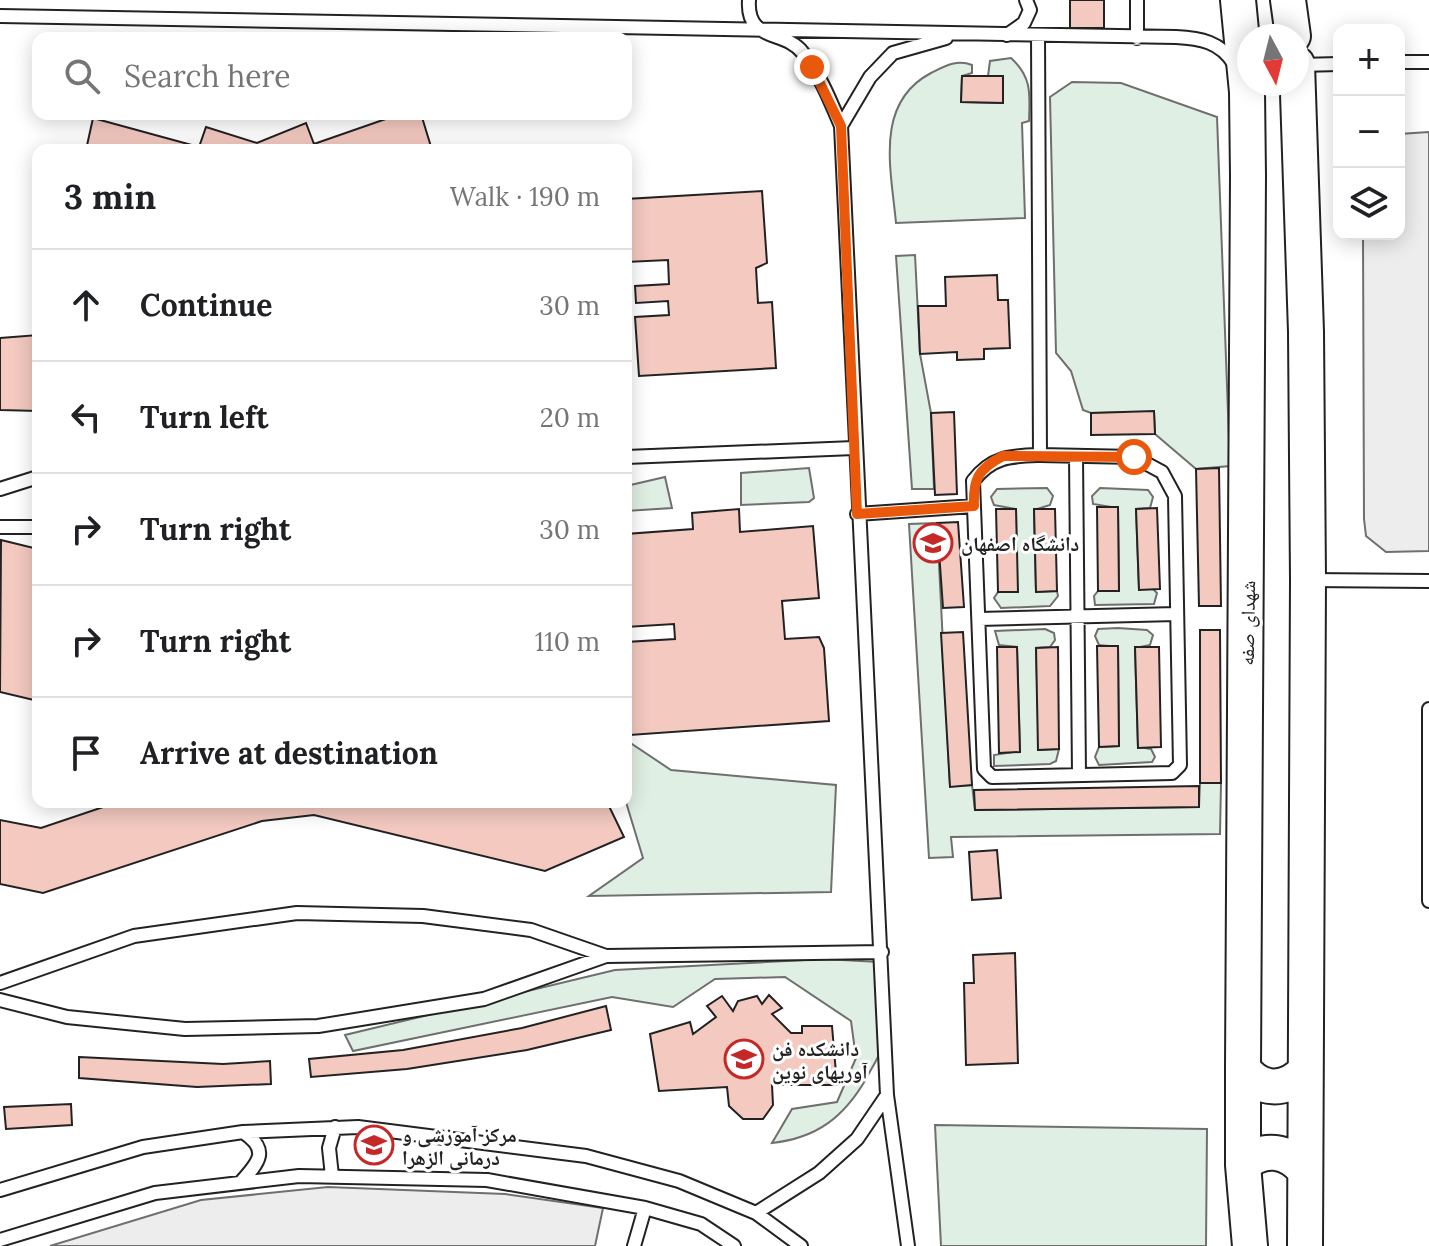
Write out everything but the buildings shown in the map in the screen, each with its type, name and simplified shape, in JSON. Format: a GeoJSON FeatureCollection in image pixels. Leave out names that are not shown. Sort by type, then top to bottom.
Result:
{"type":"FeatureCollection","features":[{"type":"Feature","properties":{"kind":"main road","name":"شهدای صفه"},"geometry":{"type":"LineString","coordinates":[[1238,0],[1240,24]]}},
{"type":"Feature","properties":{"kind":"main road"},"geometry":{"type":"LineString","coordinates":[[1288,0],[1291,24]]}},
{"type":"Feature","properties":{"kind":"main road","name":"شهدای صفه"},"geometry":{"type":"LineString","coordinates":[[1247,96],[1249,328],[1243,1165],[1250,1246]]}},
{"type":"Feature","properties":{"kind":"main road"},"geometry":{"type":"LineString","coordinates":[[1298,96],[1306,332],[1308,580],[1305,1246]]}},
{"type":"Feature","properties":{"kind":"main road"},"geometry":{"type":"LineString","coordinates":[[1243,1068],[1255,1082],[1273,1087],[1291,1083],[1305,1071]]}},
{"type":"Feature","properties":{"kind":"main road"},"geometry":{"type":"LineString","coordinates":[[1243,1165],[1258,1155],[1275,1152],[1292,1158],[1304,1170]]}},
{"type":"Feature","properties":{"kind":"lane"},"geometry":{"type":"LineString","coordinates":[[749,0],[750,14],[757,29],[799,48],[821,78],[841,126],[857,514],[887,1095],[908,1246]]}},
{"type":"Feature","properties":{"kind":"lane"},"geometry":{"type":"LineString","coordinates":[[1007,35],[1024,23],[1030,10],[1026,0]]}},
{"type":"Feature","properties":{"kind":"lane"},"geometry":{"type":"LineString","coordinates":[[1137,0],[1137,38]]}},
{"type":"Feature","properties":{"kind":"lane"},"geometry":{"type":"LineString","coordinates":[[0,16],[1200,38],[1221,48],[1237,71]]}},
{"type":"Feature","properties":{"kind":"lane"},"geometry":{"type":"LineString","coordinates":[[841,126],[870,77],[893,53],[958,34]]}},
{"type":"Feature","properties":{"kind":"lane"},"geometry":{"type":"LineString","coordinates":[[1038,35],[1040,455]]}},
{"type":"Feature","properties":{"kind":"lane"},"geometry":{"type":"LineString","coordinates":[[1405,62],[1429,62]]}},
{"type":"Feature","properties":{"kind":"lane"},"geometry":{"type":"LineString","coordinates":[[1309,64],[1333,64]]}},
{"type":"Feature","properties":{"kind":"lane"},"geometry":{"type":"LineString","coordinates":[[632,457],[854,448]]}},
{"type":"Feature","properties":{"kind":"lane"},"geometry":{"type":"LineString","coordinates":[[1040,455],[1134,457],[1162,472],[1175,496],[1180,765],[1172,773],[992,777],[984,769],[973,481],[984,466],[1003,456],[1040,455]]}},
{"type":"Feature","properties":{"kind":"lane"},"geometry":{"type":"LineString","coordinates":[[1076,456],[1079,775]]}},
{"type":"Feature","properties":{"kind":"lane"},"geometry":{"type":"LineString","coordinates":[[0,489],[32,479]]}},
{"type":"Feature","properties":{"kind":"lane"},"geometry":{"type":"LineString","coordinates":[[857,514],[974,506]]}},
{"type":"Feature","properties":{"kind":"lane"},"geometry":{"type":"LineString","coordinates":[[0,527],[32,527]]}},
{"type":"Feature","properties":{"kind":"lane"},"geometry":{"type":"LineString","coordinates":[[1308,580],[1429,581]]}},
{"type":"Feature","properties":{"kind":"lane"},"geometry":{"type":"LineString","coordinates":[[979,619],[1176,614]]}},
{"type":"Feature","properties":{"kind":"lane"},"geometry":{"type":"LineString","coordinates":[[1429,709],[1429,901]]}},
{"type":"Feature","properties":{"kind":"lane"},"geometry":{"type":"LineString","coordinates":[[0,983],[134,936],[297,913],[423,916],[531,930],[606,956]]}},
{"type":"Feature","properties":{"kind":"lane"},"geometry":{"type":"LineString","coordinates":[[0,1000],[67,1017],[185,1029],[318,1026],[484,999],[606,956],[882,952]]}},
{"type":"Feature","properties":{"kind":"lane"},"geometry":{"type":"LineString","coordinates":[[756,1213],[819,1173],[857,1139],[887,1095]]}},
{"type":"Feature","properties":{"kind":"lane"},"geometry":{"type":"LineString","coordinates":[[332,1176],[329,1148],[335,1127]]}},
{"type":"Feature","properties":{"kind":"lane"},"geometry":{"type":"LineString","coordinates":[[0,1190],[143,1147],[243,1132],[335,1127],[586,1156],[679,1181],[756,1213],[801,1246]]}},
{"type":"Feature","properties":{"kind":"lane"},"geometry":{"type":"LineString","coordinates":[[241,1182],[258,1163],[259,1152],[256,1140],[243,1132]]}},
{"type":"Feature","properties":{"kind":"lane"},"geometry":{"type":"LineString","coordinates":[[0,1240],[155,1193],[241,1182],[332,1176],[487,1180],[645,1208],[701,1224],[734,1246]]}},
{"type":"Feature","properties":{"kind":"lane"},"geometry":{"type":"LineString","coordinates":[[634,1246],[645,1208]]}},
{"type":"Feature","properties":{"kind":"green space"},"geometry":{"type":"Polygon","coordinates":[[[1011,58],[1023,72],[1029,94],[1029,121],[1022,123],[1025,218],[896,223],[890,139],[901,102],[913,86],[931,73],[961,63],[972,65],[972,73],[962,76],[961,102],[1003,103],[1003,77],[988,76],[990,61],[1011,58]]]}},
{"type":"Feature","properties":{"kind":"green space"},"geometry":{"type":"Polygon","coordinates":[[[1072,82],[1121,83],[1217,117],[1230,466],[1196,469],[1155,434],[1154,412],[1091,413],[1083,410],[1071,371],[1056,353],[1050,97],[1072,82]]]}},
{"type":"Feature","properties":{"kind":"green space"},"geometry":{"type":"Polygon","coordinates":[[[915,255],[920,354],[931,413],[934,489],[912,489],[896,256],[915,255]]]}},
{"type":"Feature","properties":{"kind":"green space"},"geometry":{"type":"Polygon","coordinates":[[[809,468],[814,498],[809,502],[741,505],[741,473],[809,468]]]}},
{"type":"Feature","properties":{"kind":"green space"},"geometry":{"type":"Polygon","coordinates":[[[665,477],[672,508],[632,511],[632,485],[665,477]]]}},
{"type":"Feature","properties":{"kind":"green space"},"geometry":{"type":"Polygon","coordinates":[[[1047,488],[1053,496],[1050,505],[1034,510],[1036,592],[1057,591],[1058,596],[1050,606],[1001,608],[994,598],[998,592],[1017,592],[1016,509],[994,505],[991,497],[997,489],[1047,488]]]}},
{"type":"Feature","properties":{"kind":"green space"},"geometry":{"type":"Polygon","coordinates":[[[1100,488],[1148,490],[1153,497],[1150,508],[1136,509],[1139,589],[1153,589],[1157,593],[1154,604],[1095,605],[1094,596],[1098,591],[1119,591],[1118,508],[1093,504],[1092,496],[1100,488]]]}},
{"type":"Feature","properties":{"kind":"green space"},"geometry":{"type":"Polygon","coordinates":[[[937,523],[950,786],[972,785],[975,810],[1199,807],[1200,783],[1221,783],[1220,834],[951,837],[953,857],[929,858],[909,524],[937,523]]]}},
{"type":"Feature","properties":{"kind":"green space"},"geometry":{"type":"Polygon","coordinates":[[[1045,629],[1054,633],[1055,640],[1050,647],[1036,648],[1039,750],[1059,749],[1056,761],[1050,764],[994,766],[994,755],[1020,751],[1017,647],[999,645],[995,631],[1045,629]]]}},
{"type":"Feature","properties":{"kind":"green space"},"geometry":{"type":"Polygon","coordinates":[[[1098,629],[1147,630],[1153,635],[1150,645],[1135,648],[1138,747],[1151,749],[1155,757],[1152,762],[1099,765],[1095,757],[1099,747],[1119,746],[1118,647],[1099,645],[1095,636],[1098,629]]]}},
{"type":"Feature","properties":{"kind":"green space"},"geometry":{"type":"Polygon","coordinates":[[[632,744],[671,770],[836,785],[831,892],[589,896],[643,858],[628,808],[632,808],[632,744]]]}},
{"type":"Feature","properties":{"kind":"green space"},"geometry":{"type":"Polygon","coordinates":[[[824,959],[879,962],[880,1051],[857,1092],[838,1115],[816,1131],[772,1143],[792,1109],[837,1102],[856,1058],[851,1021],[785,977],[715,979],[673,1007],[612,997],[353,1051],[345,1035],[615,970],[824,959]]]}},
{"type":"Feature","properties":{"kind":"green space"},"geometry":{"type":"Polygon","coordinates":[[[935,1125],[1207,1129],[1206,1246],[941,1246],[935,1125]]]}},
{"type":"Feature","properties":{"kind":"shaded area"},"geometry":{"type":"Polygon","coordinates":[[[1429,132],[1429,551],[1386,552],[1366,536],[1364,519],[1363,240],[1405,240],[1405,134],[1429,132]]]}},
{"type":"Feature","properties":{"kind":"shaded area"},"geometry":{"type":"Polygon","coordinates":[[[328,1187],[505,1194],[603,1208],[595,1246],[50,1246],[201,1200],[328,1187]]]}},
{"type":"Feature","properties":{"kind":"place","name":"دانشگاه اصفهان"},"geometry":{"type":"Point","coordinates":[933,543]}},
{"type":"Feature","properties":{"kind":"place","name":"دانشکده فن آوریهای نوین"},"geometry":{"type":"Point","coordinates":[744,1059]}},
{"type":"Feature","properties":{"kind":"place","name":"مرکز آموزشی و درمانی الزهرا"},"geometry":{"type":"Point","coordinates":[374,1145]}},
{"type":"Feature","properties":{"kind":"route"},"geometry":{"type":"LineString","coordinates":[[812,67],[821,78],[841,126],[857,514],[974,506],[973,481],[984,466],[1003,456],[1134,457]]}}]}
